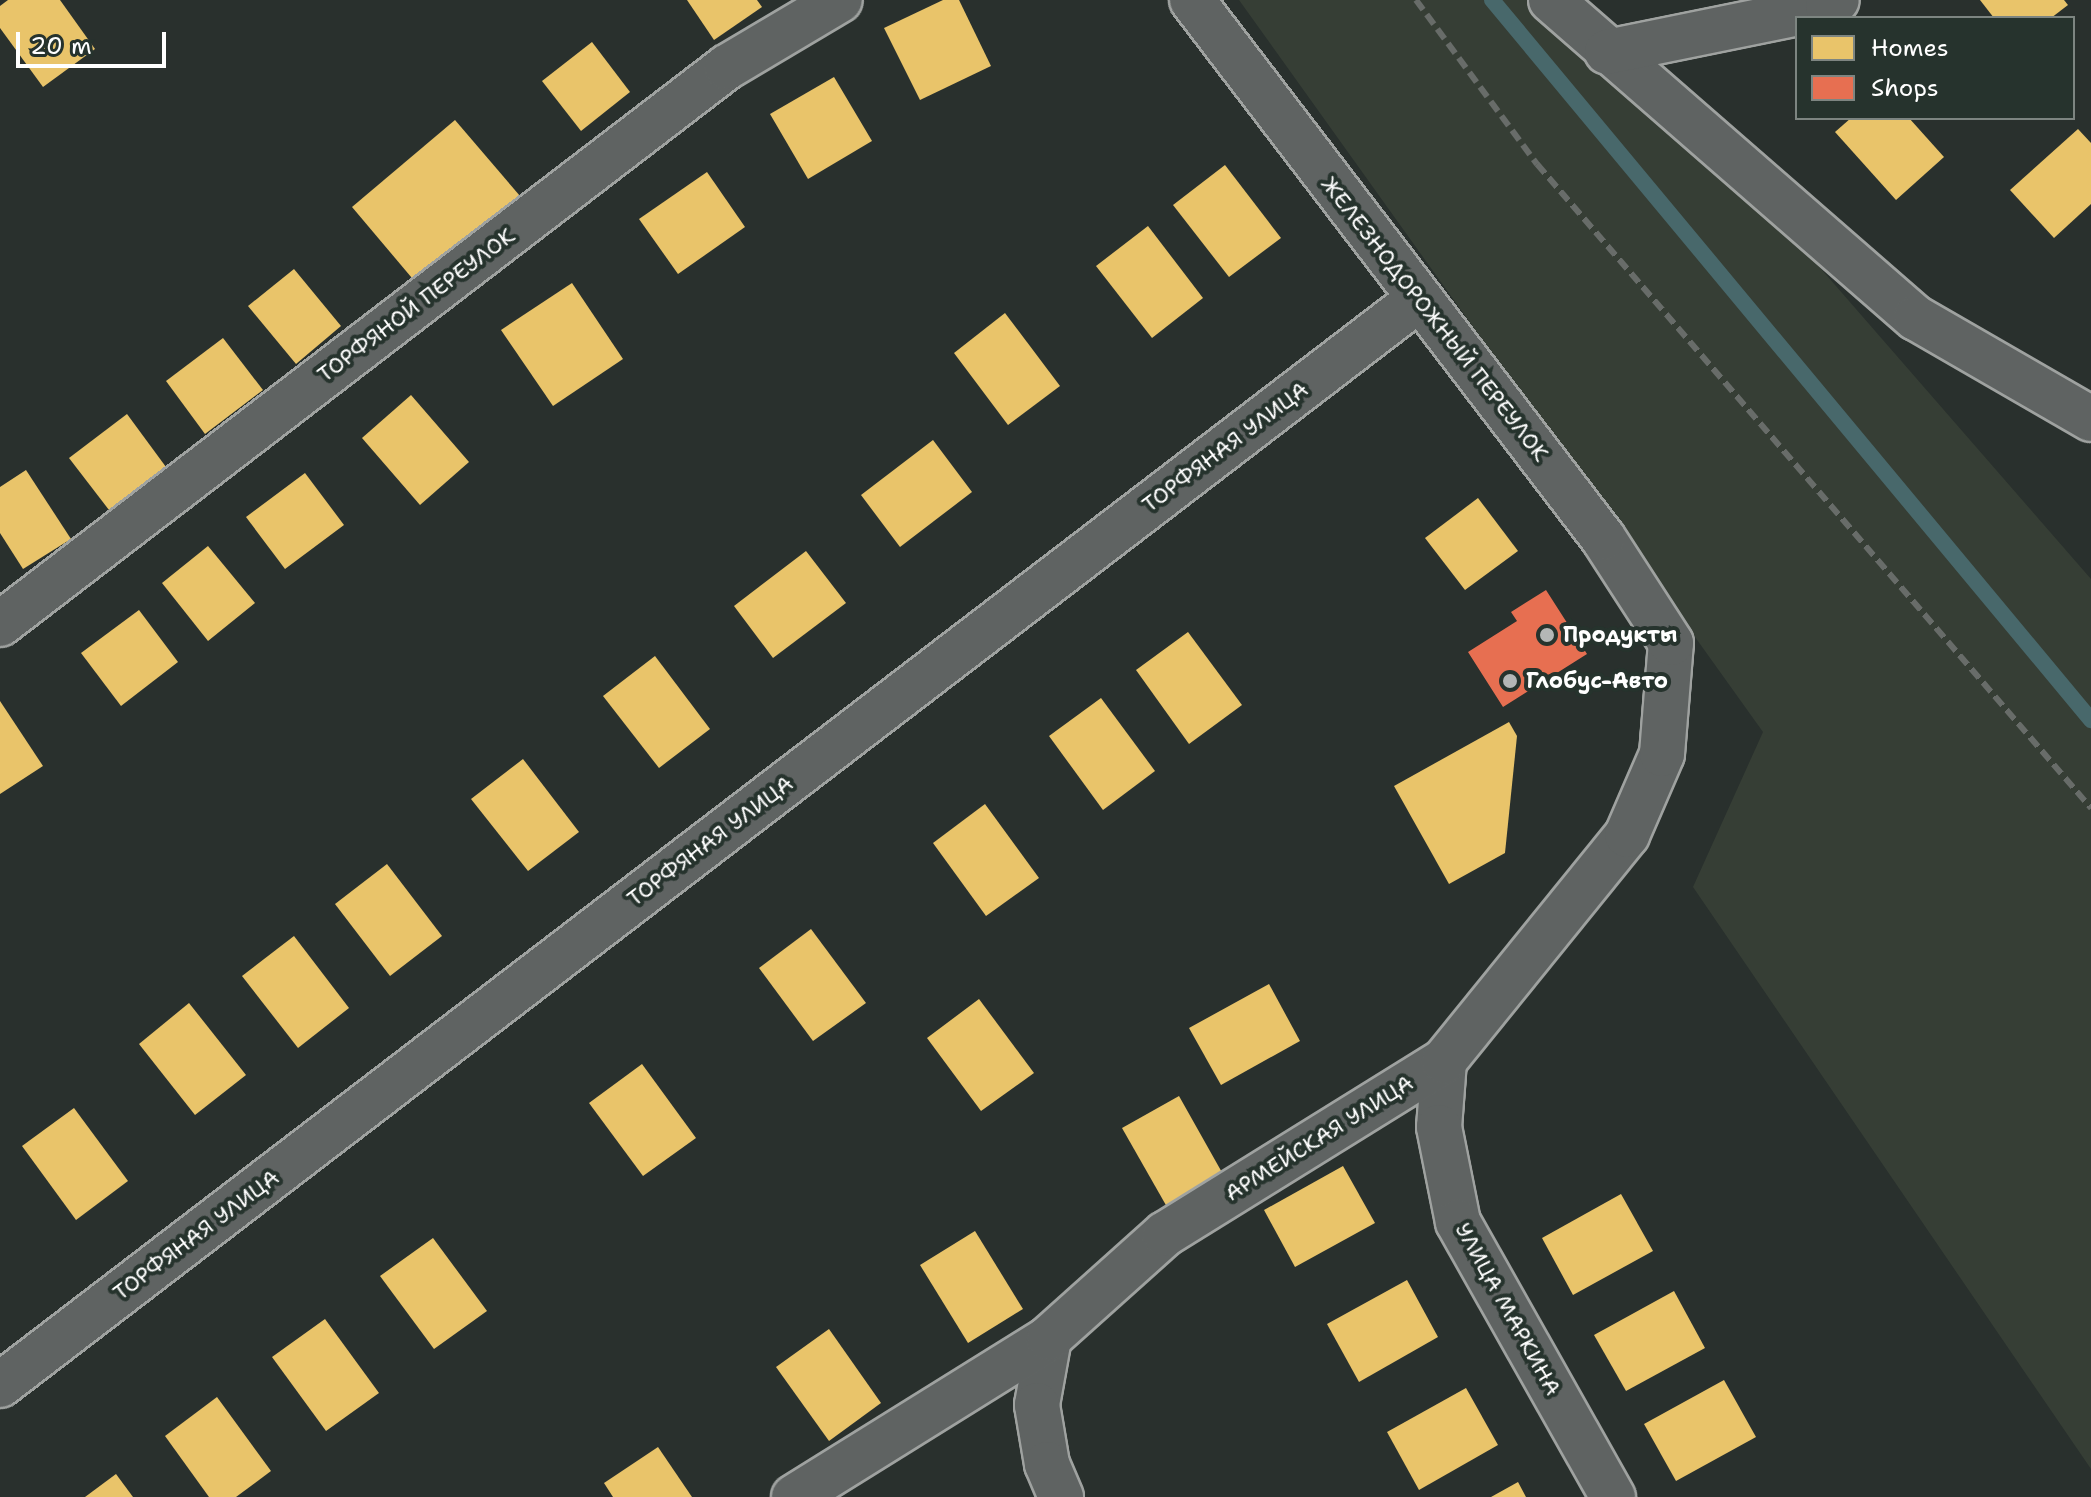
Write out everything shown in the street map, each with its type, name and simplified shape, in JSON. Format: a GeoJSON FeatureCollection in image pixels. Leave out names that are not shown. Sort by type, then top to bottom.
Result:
{"type":"FeatureCollection","features":[{"type":"Feature","properties":{"kind":"street","name":"ТОРФЯНОЙ ПЕРЕУЛОК"},"geometry":{"type":"LineString","coordinates":[[0,624],[727,67],[840,0]]}},
{"type":"Feature","properties":{"kind":"street","name":"ЖЕЛЕЗНОДОРОЖНЫЙ ПЕРЕУЛОК"},"geometry":{"type":"LineString","coordinates":[[1192,0],[1603,538],[1671,643]]}},
{"type":"Feature","properties":{"kind":"street"},"geometry":{"type":"LineString","coordinates":[[1551,0],[1607,52],[1916,318],[2091,419]]}},
{"type":"Feature","properties":{"kind":"street"},"geometry":{"type":"LineString","coordinates":[[1607,52],[1828,7],[1837,0]]}},
{"type":"Feature","properties":{"kind":"street","name":"ТОРФЯНАЯ УЛИЦА"},"geometry":{"type":"LineString","coordinates":[[0,1385],[1420,298]]}},
{"type":"Feature","properties":{"kind":"street","name":"АРМЕЙСКАЯ УЛИЦА"},"geometry":{"type":"LineString","coordinates":[[794,1497],[1049,1338],[1165,1234],[1444,1061],[1627,835],[1662,754],[1671,643]]}},
{"type":"Feature","properties":{"kind":"street","name":"УЛИЦА МАРКИНА"},"geometry":{"type":"LineString","coordinates":[[1444,1061],[1439,1127],[1458,1222],[1613,1497]]}},
{"type":"Feature","properties":{"kind":"street"},"geometry":{"type":"LineString","coordinates":[[1049,1338],[1037,1405],[1047,1464],[1061,1497]]}},
{"type":"Feature","properties":{"kind":"shaded area"},"geometry":{"type":"Polygon","coordinates":[[[1239,0],[1587,0],[2091,579],[2091,1469],[1693,887],[1763,732],[1239,0]]]}},
{"type":"Feature","properties":{"kind":"building: Homes"},"geometry":{"type":"Polygon","coordinates":[[[8,0],[60,0],[95,49],[43,87],[0,28],[0,6],[8,0]]]}},
{"type":"Feature","properties":{"kind":"building: Homes"},"geometry":{"type":"Polygon","coordinates":[[[687,0],[757,0],[762,7],[714,40],[687,0]]]}},
{"type":"Feature","properties":{"kind":"building: Homes"},"geometry":{"type":"Polygon","coordinates":[[[943,0],[959,0],[991,66],[920,100],[884,28],[943,0]]]}},
{"type":"Feature","properties":{"kind":"building: Homes"},"geometry":{"type":"Polygon","coordinates":[[[1980,0],[2064,0],[2068,5],[2054,16],[1992,16],[1980,0]]]}},
{"type":"Feature","properties":{"kind":"building: Homes"},"geometry":{"type":"Polygon","coordinates":[[[592,42],[630,92],[581,131],[542,81],[592,42]]]}},
{"type":"Feature","properties":{"kind":"building: Homes"},"geometry":{"type":"Polygon","coordinates":[[[834,77],[872,141],[808,179],[770,114],[834,77]]]}},
{"type":"Feature","properties":{"kind":"building: Homes"},"geometry":{"type":"Polygon","coordinates":[[[455,120],[520,196],[417,284],[352,207],[455,120]]]}},
{"type":"Feature","properties":{"kind":"building: Homes"},"geometry":{"type":"Polygon","coordinates":[[[1849,120],[1911,120],[1944,157],[1896,200],[1835,132],[1849,120]]]}},
{"type":"Feature","properties":{"kind":"building: Homes"},"geometry":{"type":"Polygon","coordinates":[[[2078,129],[2091,143],[2091,204],[2054,238],[2010,190],[2078,129]]]}},
{"type":"Feature","properties":{"kind":"building: Homes"},"geometry":{"type":"Polygon","coordinates":[[[1225,165],[1281,238],[1229,277],[1173,205],[1225,165]]]}},
{"type":"Feature","properties":{"kind":"building: Homes"},"geometry":{"type":"Polygon","coordinates":[[[707,172],[745,227],[678,274],[639,219],[707,172]]]}},
{"type":"Feature","properties":{"kind":"building: Homes"},"geometry":{"type":"Polygon","coordinates":[[[1148,226],[1203,298],[1152,338],[1096,266],[1148,226]]]}},
{"type":"Feature","properties":{"kind":"building: Homes"},"geometry":{"type":"Polygon","coordinates":[[[294,269],[341,326],[296,364],[248,306],[294,269]]]}},
{"type":"Feature","properties":{"kind":"building: Homes"},"geometry":{"type":"Polygon","coordinates":[[[572,283],[623,359],[553,406],[501,330],[572,283]]]}},
{"type":"Feature","properties":{"kind":"building: Homes"},"geometry":{"type":"Polygon","coordinates":[[[1005,313],[1060,386],[1008,425],[954,353],[1005,313]]]}},
{"type":"Feature","properties":{"kind":"building: Homes"},"geometry":{"type":"Polygon","coordinates":[[[223,338],[263,390],[205,434],[166,381],[223,338]]]}},
{"type":"Feature","properties":{"kind":"building: Homes"},"geometry":{"type":"Polygon","coordinates":[[[411,395],[469,462],[420,505],[362,438],[411,395]]]}},
{"type":"Feature","properties":{"kind":"building: Homes"},"geometry":{"type":"Polygon","coordinates":[[[127,414],[166,467],[109,510],[69,458],[127,414]]]}},
{"type":"Feature","properties":{"kind":"building: Homes"},"geometry":{"type":"Polygon","coordinates":[[[933,440],[972,492],[900,547],[861,495],[933,440]]]}},
{"type":"Feature","properties":{"kind":"building: Homes"},"geometry":{"type":"Polygon","coordinates":[[[26,470],[71,539],[23,569],[0,533],[0,487],[26,470]]]}},
{"type":"Feature","properties":{"kind":"building: Homes"},"geometry":{"type":"Polygon","coordinates":[[[305,473],[344,525],[285,569],[246,517],[305,473]]]}},
{"type":"Feature","properties":{"kind":"building: Homes"},"geometry":{"type":"Polygon","coordinates":[[[1478,498],[1518,551],[1465,590],[1425,538],[1478,498]]]}},
{"type":"Feature","properties":{"kind":"building: Homes"},"geometry":{"type":"Polygon","coordinates":[[[208,546],[255,603],[208,641],[162,583],[208,546]]]}},
{"type":"Feature","properties":{"kind":"building: Homes"},"geometry":{"type":"Polygon","coordinates":[[[806,551],[846,603],[773,658],[734,606],[806,551]]]}},
{"type":"Feature","properties":{"kind":"building: Homes"},"geometry":{"type":"Polygon","coordinates":[[[139,610],[178,662],[121,706],[81,653],[139,610]]]}},
{"type":"Feature","properties":{"kind":"building: Homes"},"geometry":{"type":"Polygon","coordinates":[[[1188,632],[1242,705],[1189,744],[1136,670],[1188,632]]]}},
{"type":"Feature","properties":{"kind":"building: Homes"},"geometry":{"type":"Polygon","coordinates":[[[655,656],[710,729],[659,768],[603,696],[655,656]]]}},
{"type":"Feature","properties":{"kind":"building: Homes"},"geometry":{"type":"Polygon","coordinates":[[[1101,698],[1155,771],[1103,810],[1049,736],[1101,698]]]}},
{"type":"Feature","properties":{"kind":"building: Homes"},"geometry":{"type":"Polygon","coordinates":[[[0,701],[43,766],[0,794],[0,701]]]}},
{"type":"Feature","properties":{"kind":"building: Homes"},"geometry":{"type":"Polygon","coordinates":[[[1509,722],[1517,736],[1505,853],[1449,884],[1394,786],[1509,722]]]}},
{"type":"Feature","properties":{"kind":"building: Homes"},"geometry":{"type":"Polygon","coordinates":[[[523,759],[579,832],[528,871],[471,799],[523,759]]]}},
{"type":"Feature","properties":{"kind":"building: Homes"},"geometry":{"type":"Polygon","coordinates":[[[985,804],[1039,878],[986,916],[933,843],[985,804]]]}},
{"type":"Feature","properties":{"kind":"building: Homes"},"geometry":{"type":"Polygon","coordinates":[[[387,864],[442,936],[390,976],[335,904],[387,864]]]}},
{"type":"Feature","properties":{"kind":"building: Homes"},"geometry":{"type":"Polygon","coordinates":[[[811,929],[866,1003],[813,1041],[759,968],[811,929]]]}},
{"type":"Feature","properties":{"kind":"building: Homes"},"geometry":{"type":"Polygon","coordinates":[[[294,936],[349,1008],[298,1048],[242,976],[294,936]]]}},
{"type":"Feature","properties":{"kind":"building: Homes"},"geometry":{"type":"Polygon","coordinates":[[[1269,984],[1300,1041],[1221,1085],[1189,1028],[1269,984]]]}},
{"type":"Feature","properties":{"kind":"building: Homes"},"geometry":{"type":"Polygon","coordinates":[[[979,999],[1034,1073],[981,1111],[927,1038],[979,999]]]}},
{"type":"Feature","properties":{"kind":"building: Homes"},"geometry":{"type":"Polygon","coordinates":[[[189,1003],[246,1075],[195,1115],[139,1044],[189,1003]]]}},
{"type":"Feature","properties":{"kind":"building: Homes"},"geometry":{"type":"Polygon","coordinates":[[[642,1064],[696,1138],[643,1176],[589,1103],[642,1064]]]}},
{"type":"Feature","properties":{"kind":"building: Homes"},"geometry":{"type":"Polygon","coordinates":[[[1179,1096],[1224,1176],[1167,1207],[1122,1128],[1179,1096]]]}},
{"type":"Feature","properties":{"kind":"building: Homes"},"geometry":{"type":"Polygon","coordinates":[[[74,1108],[128,1181],[76,1220],[22,1146],[74,1108]]]}},
{"type":"Feature","properties":{"kind":"building: Homes"},"geometry":{"type":"Polygon","coordinates":[[[1343,1166],[1375,1223],[1295,1267],[1264,1210],[1343,1166]]]}},
{"type":"Feature","properties":{"kind":"building: Homes"},"geometry":{"type":"Polygon","coordinates":[[[1621,1194],[1653,1251],[1573,1295],[1542,1238],[1621,1194]]]}},
{"type":"Feature","properties":{"kind":"building: Homes"},"geometry":{"type":"Polygon","coordinates":[[[975,1231],[1023,1309],[968,1343],[920,1265],[975,1231]]]}},
{"type":"Feature","properties":{"kind":"building: Homes"},"geometry":{"type":"Polygon","coordinates":[[[433,1238],[487,1311],[434,1349],[380,1276],[433,1238]]]}},
{"type":"Feature","properties":{"kind":"building: Homes"},"geometry":{"type":"Polygon","coordinates":[[[1407,1280],[1438,1337],[1359,1382],[1327,1324],[1407,1280]]]}},
{"type":"Feature","properties":{"kind":"building: Homes"},"geometry":{"type":"Polygon","coordinates":[[[1674,1291],[1705,1348],[1626,1391],[1594,1335],[1674,1291]]]}},
{"type":"Feature","properties":{"kind":"building: Homes"},"geometry":{"type":"Polygon","coordinates":[[[325,1319],[379,1393],[326,1431],[272,1357],[325,1319]]]}},
{"type":"Feature","properties":{"kind":"building: Homes"},"geometry":{"type":"Polygon","coordinates":[[[829,1329],[881,1403],[829,1441],[776,1367],[829,1329]]]}},
{"type":"Feature","properties":{"kind":"building: Homes"},"geometry":{"type":"Polygon","coordinates":[[[1724,1380],[1756,1437],[1676,1481],[1644,1424],[1724,1380]]]}},
{"type":"Feature","properties":{"kind":"building: Homes"},"geometry":{"type":"Polygon","coordinates":[[[1466,1388],[1498,1445],[1419,1490],[1387,1432],[1466,1388]]]}},
{"type":"Feature","properties":{"kind":"building: Homes"},"geometry":{"type":"Polygon","coordinates":[[[217,1397],[271,1471],[236,1497],[209,1497],[165,1436],[217,1397]]]}},
{"type":"Feature","properties":{"kind":"building: Homes"},"geometry":{"type":"Polygon","coordinates":[[[658,1447],[692,1497],[613,1497],[604,1483],[658,1447]]]}},
{"type":"Feature","properties":{"kind":"building: Homes"},"geometry":{"type":"Polygon","coordinates":[[[116,1474],[133,1497],[85,1497],[116,1474]]]}},
{"type":"Feature","properties":{"kind":"building: Homes"},"geometry":{"type":"Polygon","coordinates":[[[1518,1482],[1526,1497],[1491,1497],[1518,1482]]]}},
{"type":"Feature","properties":{"kind":"building: Shops"},"geometry":{"type":"Polygon","coordinates":[[[1546,590],[1587,654],[1503,707],[1468,652],[1517,621],[1511,612],[1546,590]]]}},
{"type":"Feature","properties":{"kind":"waterway"},"geometry":{"type":"LineString","coordinates":[[1492,0],[2091,720]]}},
{"type":"Feature","properties":{"kind":"railway"},"geometry":{"type":"LineString","coordinates":[[1416,0],[1537,164],[2091,808]]}},
{"type":"Feature","properties":{"kind":"place","name":"Продукты"},"geometry":{"type":"Point","coordinates":[1547,635]}},
{"type":"Feature","properties":{"kind":"place","name":"Глобус-Авто"},"geometry":{"type":"Point","coordinates":[1510,681]}}]}
